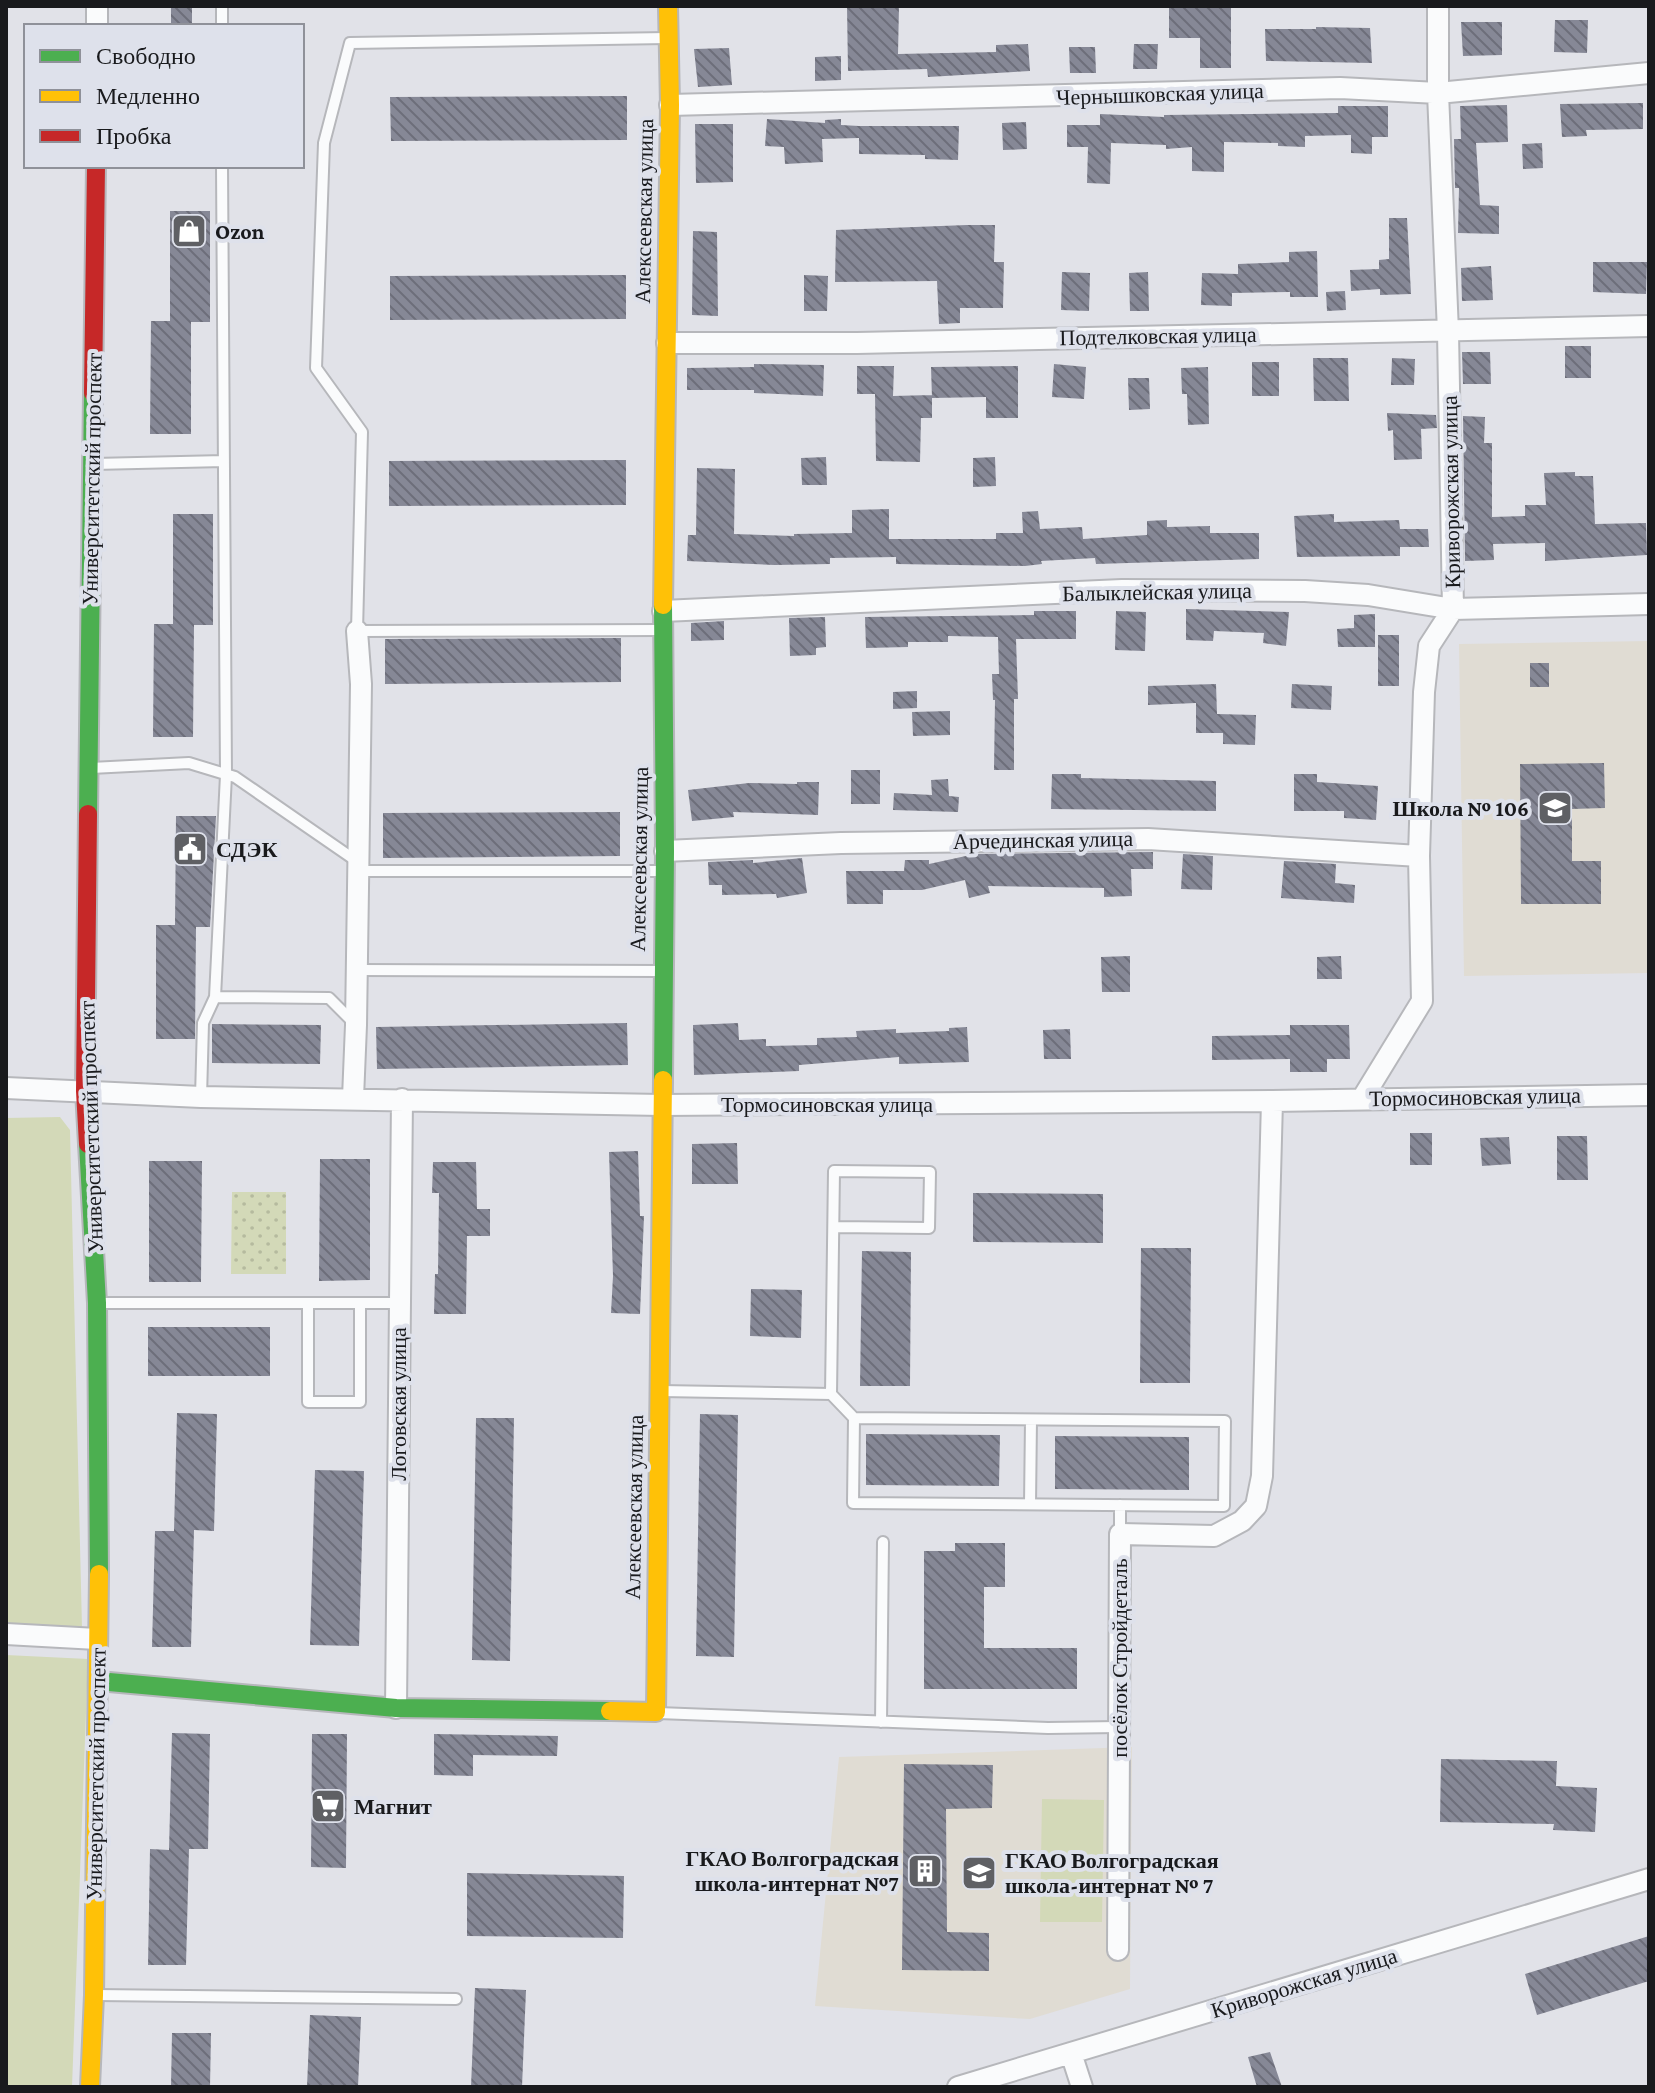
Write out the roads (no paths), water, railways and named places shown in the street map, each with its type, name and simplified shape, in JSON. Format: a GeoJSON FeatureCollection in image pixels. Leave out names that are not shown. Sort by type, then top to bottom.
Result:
{"type":"FeatureCollection","features":[{"type":"Feature","properties":{"kind":"street","name":"Алексеевская улица"},"geometry":{"type":"LineString","coordinates":[[656,1712],[665,861],[668,6]]}},
{"type":"Feature","properties":{"kind":"street","name":"Криворожская улица"},"geometry":{"type":"LineString","coordinates":[[1362,1099],[1422,1001],[1419,856],[1424,692],[1429,646],[1453,609],[1438,6]]}},
{"type":"Feature","properties":{"kind":"street","name":"Чернышковская улица"},"geometry":{"type":"LineString","coordinates":[[670,105],[1340,88],[1438,93],[1649,73]]}},
{"type":"Feature","properties":{"kind":"street","name":"Университетский проспект"},"geometry":{"type":"LineString","coordinates":[[90,2087],[98,1681],[97,1303],[85,1091],[96,168]]}},
{"type":"Feature","properties":{"kind":"street","name":"Подтелковская улица"},"geometry":{"type":"LineString","coordinates":[[667,343],[857,343],[1649,326]]}},
{"type":"Feature","properties":{"kind":"street","name":"Балыклейская улица"},"geometry":{"type":"LineString","coordinates":[[664,620],[1122,590],[1305,591],[1368,595],[1453,609],[1649,604]]}},
{"type":"Feature","properties":{"kind":"street"},"geometry":{"type":"LineString","coordinates":[[353,1098],[361,684],[357,631]]}},
{"type":"Feature","properties":{"kind":"street","name":"Арчединская улица"},"geometry":{"type":"LineString","coordinates":[[665,861],[856,843],[1148,839],[1419,856]]}},
{"type":"Feature","properties":{"kind":"street","name":"Тормосиновская улица"},"geometry":{"type":"LineString","coordinates":[[6,1088],[201,1097],[662,1105],[1649,1095]]}},
{"type":"Feature","properties":{"kind":"street","name":"Логовская улица"},"geometry":{"type":"LineString","coordinates":[[396,1708],[402,1099]]}},
{"type":"Feature","properties":{"kind":"street","name":"посёлок Стройдеталь"},"geometry":{"type":"LineString","coordinates":[[1118,1950],[1120,1534],[1214,1536],[1242,1521],[1256,1506],[1262,1476],[1272,1101]]}},
{"type":"Feature","properties":{"kind":"street"},"geometry":{"type":"LineString","coordinates":[[6,1634],[97,1639]]}},
{"type":"Feature","properties":{"kind":"street"},"geometry":{"type":"LineString","coordinates":[[98,1681],[396,1708],[656,1712]]}},
{"type":"Feature","properties":{"kind":"street","name":"Криворожская улица"},"geometry":{"type":"LineString","coordinates":[[958,2087],[1649,1879]]}},
{"type":"Feature","properties":{"kind":"street"},"geometry":{"type":"LineString","coordinates":[[1071,2053],[1082,2087]]}},
{"type":"Feature","properties":{"kind":"lane"},"geometry":{"type":"LineString","coordinates":[[664,620],[357,631],[362,432],[316,368],[324,143],[350,43],[668,38]]}},
{"type":"Feature","properties":{"kind":"lane"},"geometry":{"type":"LineString","coordinates":[[201,1097],[203,1023],[215,997],[226,775],[222,168]]}},
{"type":"Feature","properties":{"kind":"lane"},"geometry":{"type":"LineString","coordinates":[[92,464],[224,461]]}},
{"type":"Feature","properties":{"kind":"lane"},"geometry":{"type":"LineString","coordinates":[[89,769],[189,763],[235,777],[358,867],[665,861]]}},
{"type":"Feature","properties":{"kind":"lane"},"geometry":{"type":"LineString","coordinates":[[357,970],[662,971]]}},
{"type":"Feature","properties":{"kind":"lane"},"geometry":{"type":"LineString","coordinates":[[215,997],[329,998],[356,1025]]}},
{"type":"Feature","properties":{"kind":"lane"},"geometry":{"type":"LineString","coordinates":[[834,1227],[929,1228],[930,1172],[834,1171],[831,1394],[854,1418],[853,1503],[1224,1506],[1225,1421],[854,1418]]}},
{"type":"Feature","properties":{"kind":"lane"},"geometry":{"type":"LineString","coordinates":[[97,1303],[399,1303]]}},
{"type":"Feature","properties":{"kind":"lane"},"geometry":{"type":"LineString","coordinates":[[308,1304],[308,1402],[360,1402],[360,1304]]}},
{"type":"Feature","properties":{"kind":"lane"},"geometry":{"type":"LineString","coordinates":[[659,1391],[831,1394]]}},
{"type":"Feature","properties":{"kind":"lane"},"geometry":{"type":"LineString","coordinates":[[1030,1504],[1031,1420]]}},
{"type":"Feature","properties":{"kind":"lane"},"geometry":{"type":"LineString","coordinates":[[1120,1505],[1120,1534]]}},
{"type":"Feature","properties":{"kind":"lane"},"geometry":{"type":"LineString","coordinates":[[881,1722],[883,1542]]}},
{"type":"Feature","properties":{"kind":"lane"},"geometry":{"type":"LineString","coordinates":[[656,1712],[1048,1728],[1118,1727]]}},
{"type":"Feature","properties":{"kind":"lane"},"geometry":{"type":"LineString","coordinates":[[94,1995],[456,1999]]}},
{"type":"Feature","properties":{"kind":"place","name":"Ozon"},"geometry":{"type":"Point","coordinates":[189,231]}},
{"type":"Feature","properties":{"kind":"place","name":"Школа № 106"},"geometry":{"type":"Point","coordinates":[1555,808]}},
{"type":"Feature","properties":{"kind":"place","name":"СДЭК"},"geometry":{"type":"Point","coordinates":[190,849]}},
{"type":"Feature","properties":{"kind":"place","name":"Магнит"},"geometry":{"type":"Point","coordinates":[328,1806]}},
{"type":"Feature","properties":{"kind":"place","name":"ГКАО Волгоградская школа-интернат №7"},"geometry":{"type":"Point","coordinates":[925,1871]}},
{"type":"Feature","properties":{"kind":"place","name":"ГКАО Волгоградская школа-интернат № 7"},"geometry":{"type":"Point","coordinates":[979,1873]}}]}
